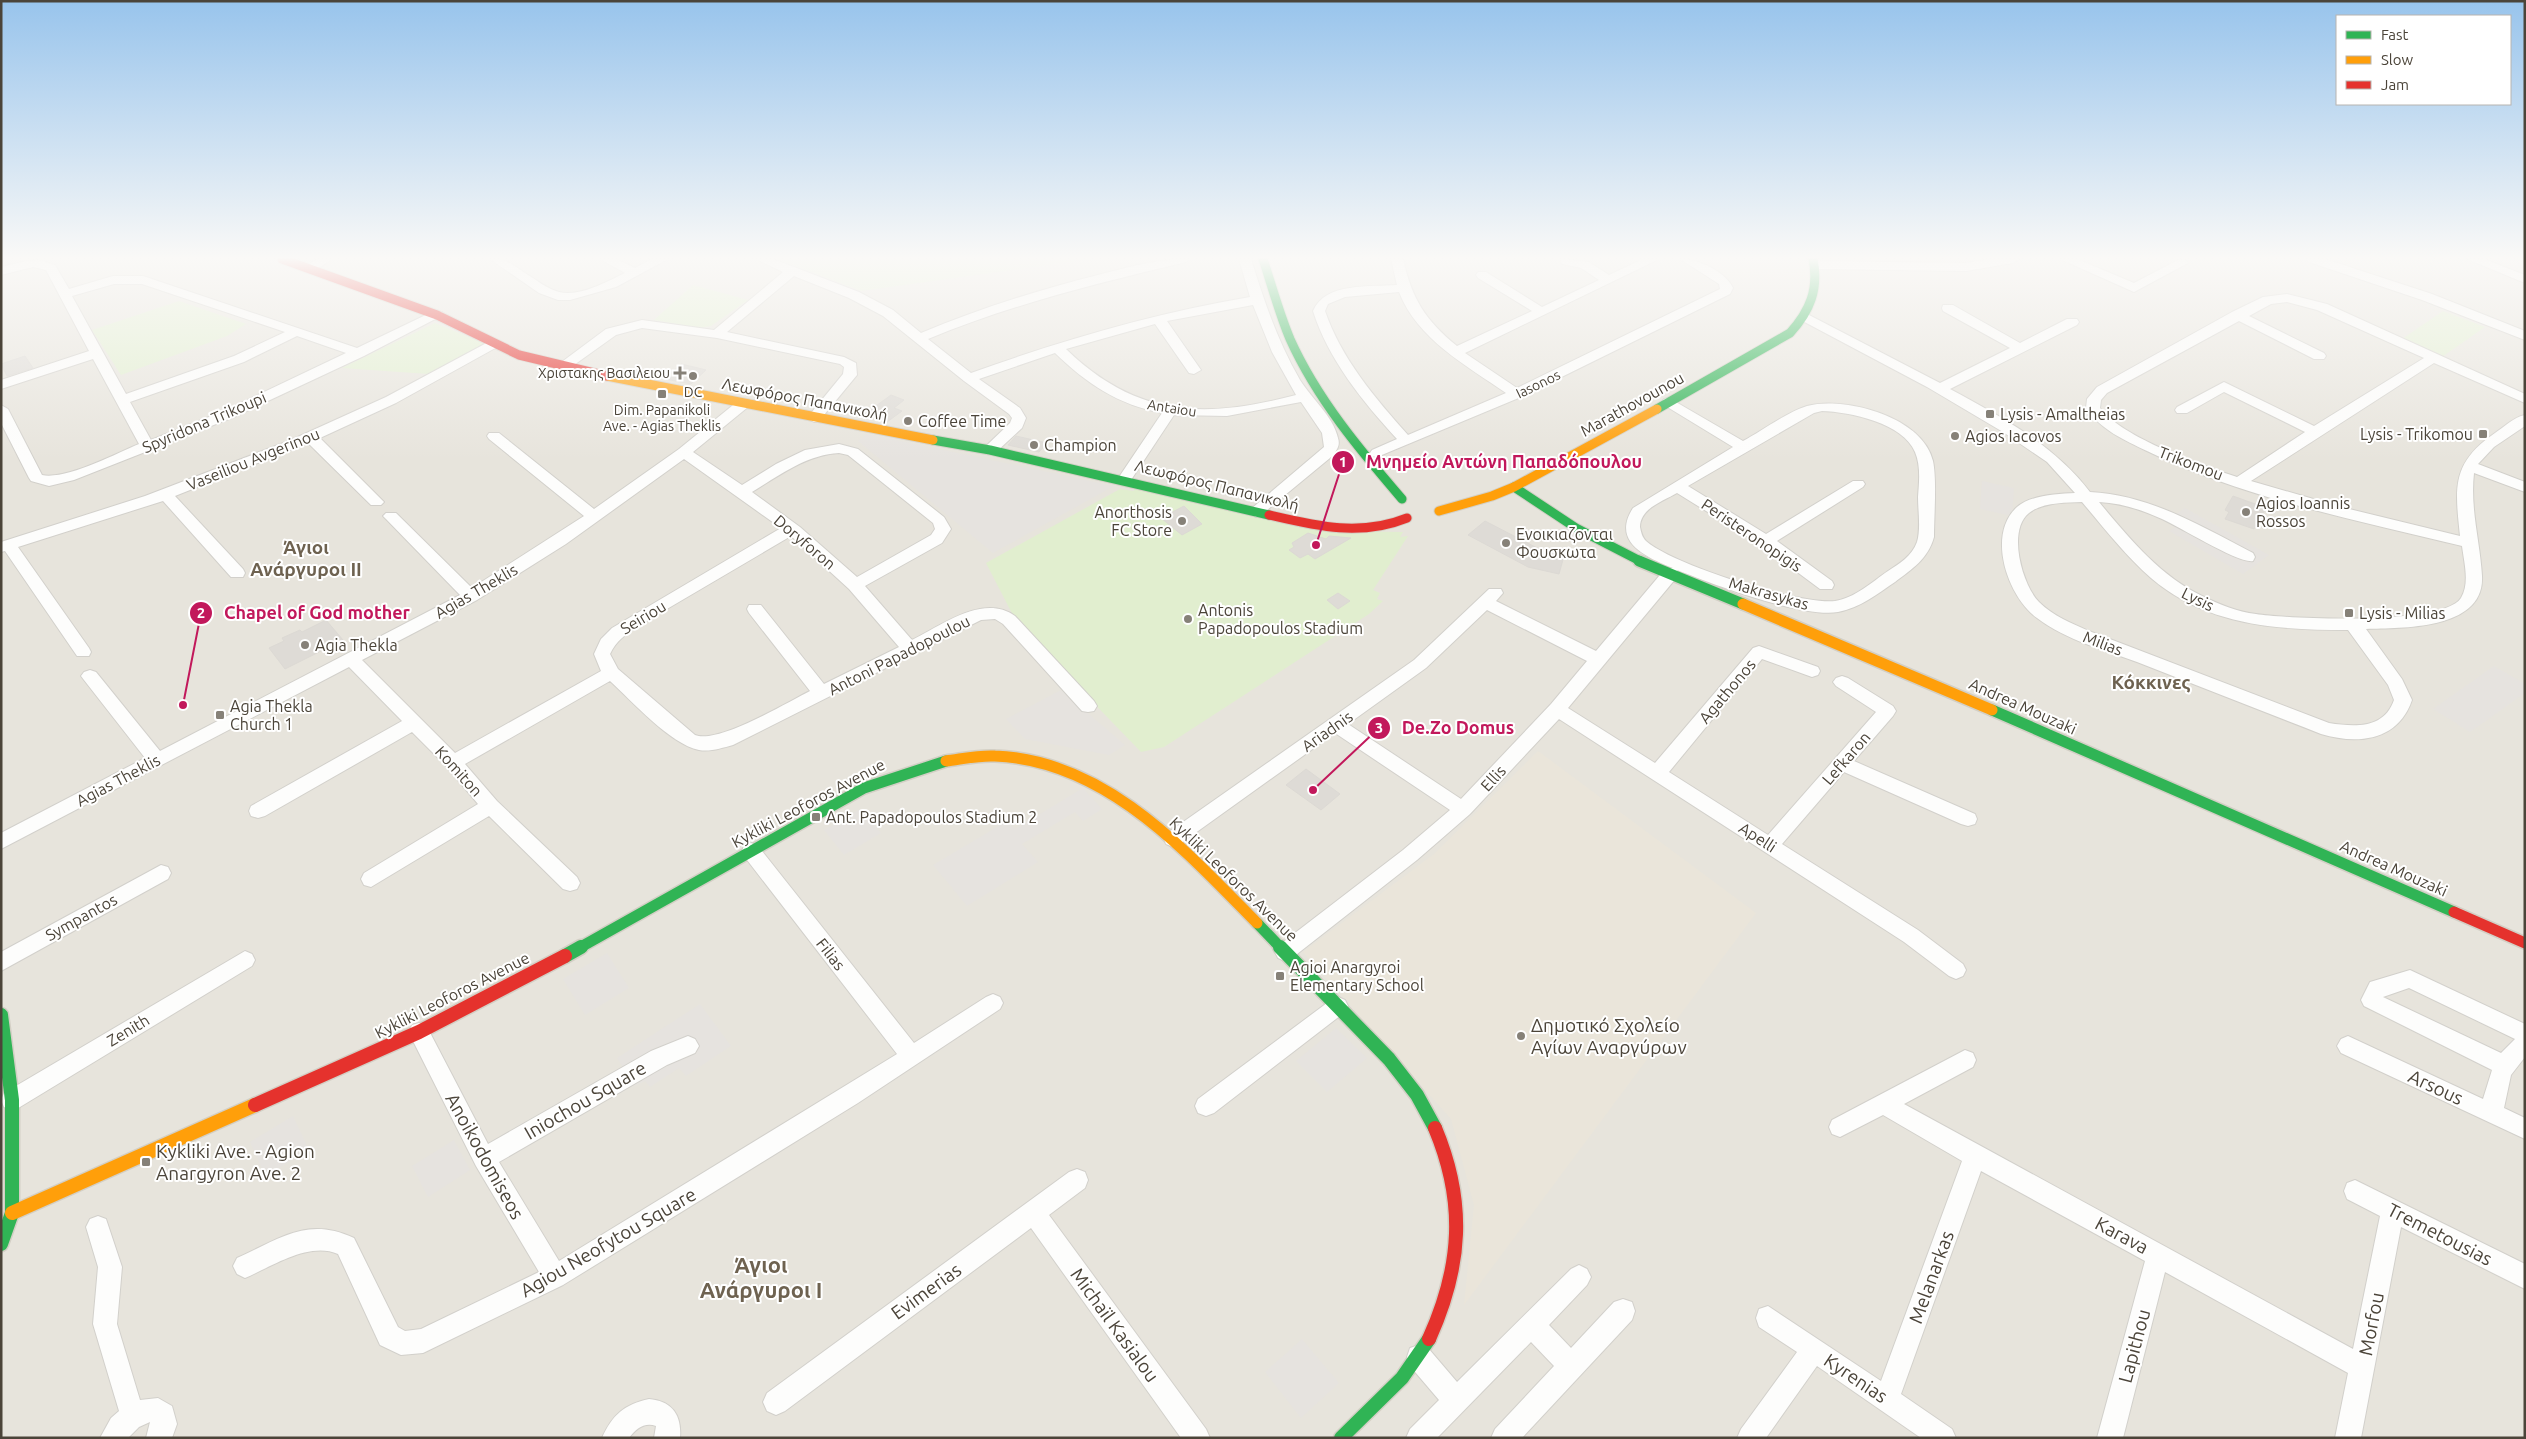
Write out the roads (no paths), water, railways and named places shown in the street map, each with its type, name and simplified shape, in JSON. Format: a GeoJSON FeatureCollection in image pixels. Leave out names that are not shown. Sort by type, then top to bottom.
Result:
{"type":"FeatureCollection","features":[{"type":"Feature","properties":{"kind":"street"},"geometry":{"type":"LineString","coordinates":[[81,326],[147,446]]}},
{"type":"Feature","properties":{"kind":"street"},"geometry":{"type":"LineString","coordinates":[[278,326],[359,353]]}},
{"type":"Feature","properties":{"kind":"street","name":"Spyridona Trikoupi"},"geometry":{"type":"LineString","coordinates":[[1,409],[36,478],[42,480],[69,477],[229,414],[414,326]]}},
{"type":"Feature","properties":{"kind":"street","name":"Λεωφόρος Παπανικολή"},"geometry":{"type":"LineString","coordinates":[[460,326],[520,355],[562,367],[814,418],[990,450],[1309,524],[1354,531],[1390,527],[1407,518]]}},
{"type":"Feature","properties":{"kind":"street"},"geometry":{"type":"LineString","coordinates":[[562,367],[606,335],[628,326]]}},
{"type":"Feature","properties":{"kind":"street"},"geometry":{"type":"LineString","coordinates":[[664,326],[717,334],[846,362],[852,369],[850,375],[814,418]]}},
{"type":"Feature","properties":{"kind":"street"},"geometry":{"type":"LineString","coordinates":[[717,334],[726,326]]}},
{"type":"Feature","properties":{"kind":"street"},"geometry":{"type":"LineString","coordinates":[[904,326],[969,378],[1015,411],[1019,418],[1017,425],[990,450]]}},
{"type":"Feature","properties":{"kind":"street"},"geometry":{"type":"LineString","coordinates":[[918,338],[949,326]]}},
{"type":"Feature","properties":{"kind":"street"},"geometry":{"type":"LineString","coordinates":[[969,378],[1056,347],[1129,326]]}},
{"type":"Feature","properties":{"kind":"street"},"geometry":{"type":"LineString","coordinates":[[1164,326],[1194,370]]}},
{"type":"Feature","properties":{"kind":"street"},"geometry":{"type":"LineString","coordinates":[[1256,512],[1331,448],[1331,436],[1304,397],[1282,359],[1268,326]]}},
{"type":"Feature","properties":{"kind":"street"},"geometry":{"type":"LineString","coordinates":[[1285,326],[1305,367],[1334,416],[1400,504],[1407,518],[1420,521]]}},
{"type":"Feature","properties":{"kind":"street"},"geometry":{"type":"LineString","coordinates":[[1296,326],[1322,377],[1344,413],[1377,453]]}},
{"type":"Feature","properties":{"kind":"street"},"geometry":{"type":"LineString","coordinates":[[1326,326],[1356,380],[1381,414],[1406,441]]}},
{"type":"Feature","properties":{"kind":"street"},"geometry":{"type":"LineString","coordinates":[[1429,326],[1456,352],[1516,394]]}},
{"type":"Feature","properties":{"kind":"street"},"geometry":{"type":"LineString","coordinates":[[1456,352],[1509,326]]}},
{"type":"Feature","properties":{"kind":"street","name":"Iasonos"},"geometry":{"type":"LineString","coordinates":[[1377,453],[1516,394],[1654,326]]}},
{"type":"Feature","properties":{"kind":"street","name":"Marathovounou"},"geometry":{"type":"LineString","coordinates":[[1467,503],[1433,499],[1439,507],[1436,515],[1514,487],[1773,344],[1790,333],[1796,326]]}},
{"type":"Feature","properties":{"kind":"street","name":"Lysis"},"geometry":{"type":"LineString","coordinates":[[1821,326],[1890,360],[2030,441],[2063,470],[2159,576],[2204,603],[2239,616],[2272,622],[2354,624],[2440,618],[2461,608],[2472,592],[2474,578],[2464,486],[2469,466]]}},
{"type":"Feature","properties":{"kind":"street"},"geometry":{"type":"LineString","coordinates":[[1980,326],[2021,349]]}},
{"type":"Feature","properties":{"kind":"street"},"geometry":{"type":"LineString","coordinates":[[1941,388],[2064,326]]}},
{"type":"Feature","properties":{"kind":"street","name":"Trikomou"},"geometry":{"type":"LineString","coordinates":[[2218,326],[2102,390],[2093,404],[2097,414],[2104,421],[2143,443],[2186,463],[2287,496],[2470,543]]}},
{"type":"Feature","properties":{"kind":"street"},"geometry":{"type":"LineString","coordinates":[[2258,326],[2319,356]]}},
{"type":"Feature","properties":{"kind":"street","name":"Trikomou"},"geometry":{"type":"LineString","coordinates":[[2365,326],[2525,400]]}},
{"type":"Feature","properties":{"kind":"street"},"geometry":{"type":"LineString","coordinates":[[2500,326],[2525,336]]}},
{"type":"Feature","properties":{"kind":"street"},"geometry":{"type":"LineString","coordinates":[[122,400],[239,359],[296,332]]}},
{"type":"Feature","properties":{"kind":"street","name":"Vaseiliou Avgerinou"},"geometry":{"type":"LineString","coordinates":[[5,546],[166,495],[310,437],[391,400],[494,343]]}},
{"type":"Feature","properties":{"kind":"street","name":"Antaiou"},"geometry":{"type":"LineString","coordinates":[[1056,347],[1102,387],[1128,399],[1170,411],[1238,412],[1269,407],[1304,397]]}},
{"type":"Feature","properties":{"kind":"street"},"geometry":{"type":"LineString","coordinates":[[1,385],[95,354]]}},
{"type":"Feature","properties":{"kind":"street"},"geometry":{"type":"LineString","coordinates":[[2241,481],[2314,432],[2433,358]]}},
{"type":"Feature","properties":{"kind":"street"},"geometry":{"type":"LineString","coordinates":[[2182,410],[2224,386],[2314,432]]}},
{"type":"Feature","properties":{"kind":"street"},"geometry":{"type":"LineString","coordinates":[[1669,402],[1743,447]]}},
{"type":"Feature","properties":{"kind":"street","name":"Agias Theklis"},"geometry":{"type":"LineString","coordinates":[[1,842],[471,596],[561,540],[594,517],[684,452],[743,404]]}},
{"type":"Feature","properties":{"kind":"street","name":"Makrasykas"},"geometry":{"type":"LineString","coordinates":[[1822,407],[1857,410],[1892,425],[1917,443],[1926,457],[1926,534],[1923,549],[1910,564],[1853,601],[1830,608],[1792,602],[1676,564],[1641,545],[1633,531],[1636,514],[1677,486],[1809,410],[1822,407]]}},
{"type":"Feature","properties":{"kind":"street"},"geometry":{"type":"LineString","coordinates":[[1124,480],[1170,411]]}},
{"type":"Feature","properties":{"kind":"street"},"geometry":{"type":"LineString","coordinates":[[2525,419],[2482,451],[2469,466],[2525,487]]}},
{"type":"Feature","properties":{"kind":"street"},"geometry":{"type":"LineString","coordinates":[[494,436],[594,517]]}},
{"type":"Feature","properties":{"kind":"street"},"geometry":{"type":"LineString","coordinates":[[310,437],[376,502]]}},
{"type":"Feature","properties":{"kind":"street"},"geometry":{"type":"LineString","coordinates":[[742,491],[807,454],[819,450],[841,449],[853,452],[939,520],[943,530],[938,539],[855,585]]}},
{"type":"Feature","properties":{"kind":"street","name":"Doryforon"},"geometry":{"type":"LineString","coordinates":[[684,452],[742,491],[792,529],[855,585],[910,649]]}},
{"type":"Feature","properties":{"kind":"street","name":"Λεωφόρος Παπανικολή"},"geometry":{"type":"LineString","coordinates":[[1336,528],[1383,519],[1414,495],[1377,453]]}},
{"type":"Feature","properties":{"kind":"street"},"geometry":{"type":"LineString","coordinates":[[1560,518],[1547,488],[1554,474],[1578,453]]}},
{"type":"Feature","properties":{"kind":"street"},"geometry":{"type":"LineString","coordinates":[[1766,541],[1858,484]]}},
{"type":"Feature","properties":{"kind":"street","name":"Peristeronopigis"},"geometry":{"type":"LineString","coordinates":[[1677,486],[1766,541],[1826,585]]}},
{"type":"Feature","properties":{"kind":"street","name":"Andrea Mouzaki"},"geometry":{"type":"LineString","coordinates":[[1514,487],[1560,518],[1634,559],[1940,687],[2525,943]]}},
{"type":"Feature","properties":{"kind":"street"},"geometry":{"type":"LineString","coordinates":[[166,495],[237,573]]}},
{"type":"Feature","properties":{"kind":"street","name":"Milias"},"geometry":{"type":"LineString","coordinates":[[2246,557],[2157,510],[2134,504],[2086,497],[2029,506],[2016,516],[2011,528],[2012,552],[2019,586],[2023,595],[2041,613],[2062,626],[2327,729],[2356,733],[2386,725],[2397,716],[2403,700],[2396,683],[2354,624]]}},
{"type":"Feature","properties":{"kind":"street"},"geometry":{"type":"LineString","coordinates":[[391,516],[471,596]]}},
{"type":"Feature","properties":{"kind":"street","name":"Seiriou"},"geometry":{"type":"LineString","coordinates":[[611,673],[602,654],[605,645],[613,635],[792,529]]}},
{"type":"Feature","properties":{"kind":"street"},"geometry":{"type":"LineString","coordinates":[[5,546],[83,652]]}},
{"type":"Feature","properties":{"kind":"street","name":"Ellis"},"geometry":{"type":"LineString","coordinates":[[1285,952],[1410,855],[1463,809],[1556,709],[1671,573]]}},
{"type":"Feature","properties":{"kind":"street","name":"Ariadnis"},"geometry":{"type":"LineString","coordinates":[[1173,839],[1420,664],[1490,598],[1599,660]]}},
{"type":"Feature","properties":{"kind":"street"},"geometry":{"type":"LineString","coordinates":[[754,609],[822,694]]}},
{"type":"Feature","properties":{"kind":"street","name":"Antoni Papadopoulou"},"geometry":{"type":"LineString","coordinates":[[611,673],[683,736],[700,744],[727,740],[977,615],[995,612],[1002,614],[1088,706]]}},
{"type":"Feature","properties":{"kind":"street","name":"Agathonos"},"geometry":{"type":"LineString","coordinates":[[1658,772],[1759,652],[1812,671]]}},
{"type":"Feature","properties":{"kind":"street","name":"Komiton"},"geometry":{"type":"LineString","coordinates":[[350,658],[453,762],[490,806],[570,883]]}},
{"type":"Feature","properties":{"kind":"street"},"geometry":{"type":"LineString","coordinates":[[453,762],[611,673]]}},
{"type":"Feature","properties":{"kind":"street"},"geometry":{"type":"LineString","coordinates":[[90,676],[157,760]]}},
{"type":"Feature","properties":{"kind":"street","name":"Lefkaron"},"geometry":{"type":"LineString","coordinates":[[1770,845],[1887,711],[1842,682]]}},
{"type":"Feature","properties":{"kind":"street","name":"Apelli"},"geometry":{"type":"LineString","coordinates":[[1556,709],[1658,772],[1911,936],[1956,970]]}},
{"type":"Feature","properties":{"kind":"street"},"geometry":{"type":"LineString","coordinates":[[258,811],[413,723]]}},
{"type":"Feature","properties":{"kind":"street"},"geometry":{"type":"LineString","coordinates":[[1336,725],[1463,809]]}},
{"type":"Feature","properties":{"kind":"street","name":"Kykliki Leoforos Avenue"},"geometry":{"type":"LineString","coordinates":[[12,1213],[419,1032],[571,953],[864,788],[911,768],[957,758],[1002,756],[1042,761],[1078,774],[1109,791],[1173,839],[1389,1059],[1429,1112],[1452,1178],[1458,1225],[1450,1287],[1432,1333],[1419,1356],[1394,1387],[1341,1438]]}},
{"type":"Feature","properties":{"kind":"street"},"geometry":{"type":"LineString","coordinates":[[1841,763],[1968,819]]}},
{"type":"Feature","properties":{"kind":"street"},"geometry":{"type":"LineString","coordinates":[[371,879],[490,806]]}},
{"type":"Feature","properties":{"kind":"street","name":"Filias"},"geometry":{"type":"LineString","coordinates":[[751,851],[911,1056]]}},
{"type":"Feature","properties":{"kind":"street","name":"Sympantos"},"geometry":{"type":"LineString","coordinates":[[1,962],[161,873]]}},
{"type":"Feature","properties":{"kind":"street","name":"Zenith"},"geometry":{"type":"LineString","coordinates":[[12,1100],[245,960]]}},
{"type":"Feature","properties":{"kind":"street"},"geometry":{"type":"LineString","coordinates":[[2504,1065],[2373,1003],[2372,998],[2377,988],[2410,979],[2525,1034]]}},
{"type":"Feature","properties":{"kind":"street","name":"Agiou Neofytou Square"},"geometry":{"type":"LineString","coordinates":[[245,1266],[311,1239],[337,1240],[346,1246],[389,1336],[397,1342],[406,1344],[424,1341],[555,1277],[850,1096],[994,1002]]}},
{"type":"Feature","properties":{"kind":"street"},"geometry":{"type":"LineString","coordinates":[[1206,1106],[1338,1006]]}},
{"type":"Feature","properties":{"kind":"street"},"geometry":{"type":"LineString","coordinates":[[1,1016],[12,1100],[12,1213],[1,1244]]}},
{"type":"Feature","properties":{"kind":"street","name":"Anoikodomiseos"},"geometry":{"type":"LineString","coordinates":[[419,1032],[484,1158],[555,1277]]}},
{"type":"Feature","properties":{"kind":"street"},"geometry":{"type":"LineString","coordinates":[[2492,1113],[2497,1079],[2504,1065],[2525,1044]]}},
{"type":"Feature","properties":{"kind":"street","name":"Iniochou Square"},"geometry":{"type":"LineString","coordinates":[[484,1158],[659,1058],[688,1046]]}},
{"type":"Feature","properties":{"kind":"street","name":"Arsous"},"geometry":{"type":"LineString","coordinates":[[2348,1046],[2525,1129]]}},
{"type":"Feature","properties":{"kind":"street"},"geometry":{"type":"LineString","coordinates":[[1840,1126],[1965,1060]]}},
{"type":"Feature","properties":{"kind":"street","name":"Karava"},"geometry":{"type":"LineString","coordinates":[[1883,1103],[1975,1156],[2362,1367]]}},
{"type":"Feature","properties":{"kind":"street","name":"Melanarkas"},"geometry":{"type":"LineString","coordinates":[[1887,1398],[1975,1156]]}},
{"type":"Feature","properties":{"kind":"street","name":"Evimerias"},"geometry":{"type":"LineString","coordinates":[[776,1402],[1077,1180]]}},
{"type":"Feature","properties":{"kind":"street","name":"Tremetousias"},"geometry":{"type":"LineString","coordinates":[[2355,1191],[2525,1278]]}},
{"type":"Feature","properties":{"kind":"street","name":"Morfou"},"geometry":{"type":"LineString","coordinates":[[2348,1438],[2393,1211]]}},
{"type":"Feature","properties":{"kind":"street","name":"Michaïl Kasialou"},"geometry":{"type":"LineString","coordinates":[[1033,1212],[1197,1438]]}},
{"type":"Feature","properties":{"kind":"street"},"geometry":{"type":"LineString","coordinates":[[98,1226],[110,1267],[105,1324],[132,1414]]}},
{"type":"Feature","properties":{"kind":"street","name":"Lapithou"},"geometry":{"type":"LineString","coordinates":[[2110,1438],[2158,1255]]}},
{"type":"Feature","properties":{"kind":"street"},"geometry":{"type":"LineString","coordinates":[[1419,1438],[1579,1277]]}},
{"type":"Feature","properties":{"kind":"street"},"geometry":{"type":"LineString","coordinates":[[1504,1438],[1623,1311]]}},
{"type":"Feature","properties":{"kind":"street","name":"Kyrenias"},"geometry":{"type":"LineString","coordinates":[[1768,1318],[1943,1438]]}},
{"type":"Feature","properties":{"kind":"street"},"geometry":{"type":"LineString","coordinates":[[1532,1325],[1570,1366]]}},
{"type":"Feature","properties":{"kind":"street"},"geometry":{"type":"LineString","coordinates":[[1750,1438],[1814,1350]]}},
{"type":"Feature","properties":{"kind":"street"},"geometry":{"type":"LineString","coordinates":[[1419,1356],[1456,1400]]}},
{"type":"Feature","properties":{"kind":"street"},"geometry":{"type":"LineString","coordinates":[[113,1438],[123,1422],[132,1414],[148,1409],[160,1412],[165,1424],[159,1438]]}},
{"type":"Feature","properties":{"kind":"street"},"geometry":{"type":"LineString","coordinates":[[615,1438],[621,1426],[629,1417],[648,1410],[657,1411],[664,1416],[668,1424],[667,1438]]}},
{"type":"Feature","properties":{"kind":"place","name":"Χριστακης Βασιλειου"},"geometry":{"type":"Point","coordinates":[680,373]}},
{"type":"Feature","properties":{"kind":"place","name":"DC"},"geometry":{"type":"Point","coordinates":[693,376]}},
{"type":"Feature","properties":{"kind":"place","name":"Dim. Papanikoli Ave. - Agias Theklis"},"geometry":{"type":"Point","coordinates":[662,394]}},
{"type":"Feature","properties":{"kind":"place","name":"Lysis - Amaltheias"},"geometry":{"type":"Point","coordinates":[1990,414]}},
{"type":"Feature","properties":{"kind":"place","name":"Coffee Time"},"geometry":{"type":"Point","coordinates":[908,421]}},
{"type":"Feature","properties":{"kind":"place","name":"Lysis - Trikomou"},"geometry":{"type":"Point","coordinates":[2483,434]}},
{"type":"Feature","properties":{"kind":"place","name":"Agios Iacovos"},"geometry":{"type":"Point","coordinates":[1955,436]}},
{"type":"Feature","properties":{"kind":"place","name":"Champion"},"geometry":{"type":"Point","coordinates":[1034,445]}},
{"type":"Feature","properties":{"kind":"place","name":"Agios Ioannis Rossos"},"geometry":{"type":"Point","coordinates":[2246,512]}},
{"type":"Feature","properties":{"kind":"place","name":"Anorthosis FC Store"},"geometry":{"type":"Point","coordinates":[1182,521]}},
{"type":"Feature","properties":{"kind":"place","name":"Ενοικιαζονται Φουσκωτα"},"geometry":{"type":"Point","coordinates":[1506,543]}},
{"type":"Feature","properties":{"kind":"place","name":"Μνημείο Αντώνη Παπαδόπουλου"},"geometry":{"type":"Point","coordinates":[1316,545]}},
{"type":"Feature","properties":{"kind":"place","name":"Lysis - Milias"},"geometry":{"type":"Point","coordinates":[2349,613]}},
{"type":"Feature","properties":{"kind":"place","name":"Antonis Papadopoulos Stadium"},"geometry":{"type":"Point","coordinates":[1188,619]}},
{"type":"Feature","properties":{"kind":"place","name":"Agia Thekla"},"geometry":{"type":"Point","coordinates":[305,645]}},
{"type":"Feature","properties":{"kind":"place","name":"Chapel of God mother"},"geometry":{"type":"Point","coordinates":[183,705]}},
{"type":"Feature","properties":{"kind":"place","name":"Agia Thekla Church 1"},"geometry":{"type":"Point","coordinates":[220,715]}},
{"type":"Feature","properties":{"kind":"place","name":"De.Zo Domus"},"geometry":{"type":"Point","coordinates":[1313,790]}},
{"type":"Feature","properties":{"kind":"place","name":"Ant. Papadopoulos Stadium 2"},"geometry":{"type":"Point","coordinates":[816,817]}},
{"type":"Feature","properties":{"kind":"place","name":"Agioi Anargyroi Elementary School"},"geometry":{"type":"Point","coordinates":[1280,976]}},
{"type":"Feature","properties":{"kind":"place","name":"Δημοτικό Σχολείο Αγίων Αναργύρων"},"geometry":{"type":"Point","coordinates":[1521,1036]}},
{"type":"Feature","properties":{"kind":"place","name":"Kykliki Ave. - Agion Anargyron Ave. 2"},"geometry":{"type":"Point","coordinates":[146,1162]}},
{"type":"Feature","properties":{"kind":"district","name":"Άγιοι Ανάργυροι ΙΙ"},"geometry":{"type":"Point","coordinates":[306,558]}},
{"type":"Feature","properties":{"kind":"district","name":"Κόκκινες"},"geometry":{"type":"Point","coordinates":[2151,682]}},
{"type":"Feature","properties":{"kind":"district","name":"Άγιοι Ανάργυροι Ι"},"geometry":{"type":"Point","coordinates":[761,1276]}}]}
